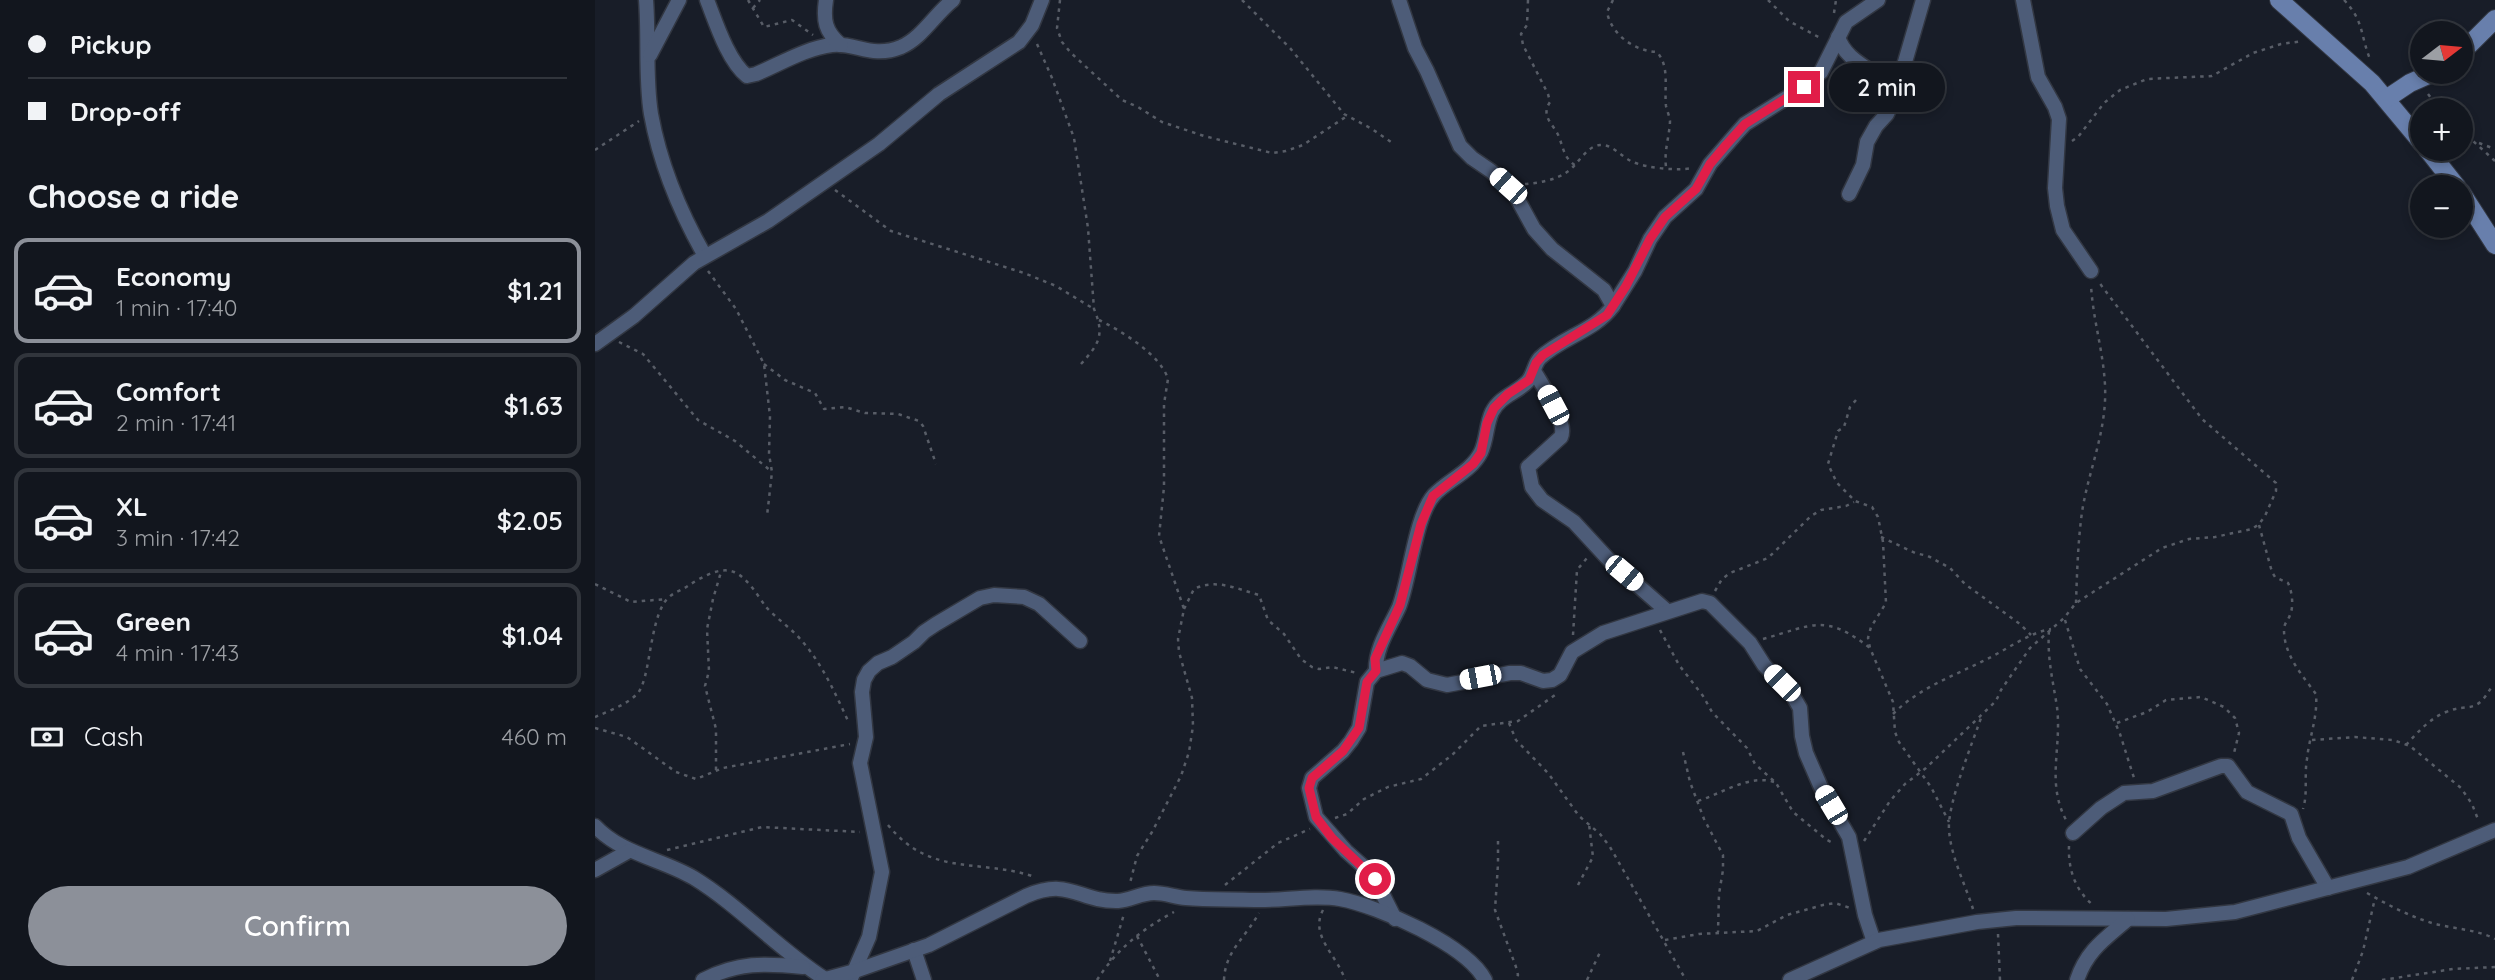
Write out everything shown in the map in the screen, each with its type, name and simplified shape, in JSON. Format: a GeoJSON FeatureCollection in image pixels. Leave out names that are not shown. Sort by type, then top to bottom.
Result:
{"type":"FeatureCollection","features":[{"type":"Feature","properties":{"kind":"street"},"geometry":{"type":"LineString","coordinates":[[646,0],[651,113],[664,166],[703,257]]}},
{"type":"Feature","properties":{"kind":"street"},"geometry":{"type":"LineString","coordinates":[[648,60],[679,0]]}},
{"type":"Feature","properties":{"kind":"street"},"geometry":{"type":"LineString","coordinates":[[707,0],[719,31],[739,69],[747,75],[756,74],[814,49],[835,45],[875,52],[900,47],[914,40],[953,0]]}},
{"type":"Feature","properties":{"kind":"street"},"geometry":{"type":"LineString","coordinates":[[826,0],[824,21],[835,45]]}},
{"type":"Feature","properties":{"kind":"street"},"geometry":{"type":"LineString","coordinates":[[601,340],[634,316],[703,257],[768,221],[879,144],[939,94],[1019,42],[1042,0]]}},
{"type":"Feature","properties":{"kind":"street"},"geometry":{"type":"LineString","coordinates":[[1399,0],[1415,48],[1461,146],[1508,186],[1534,229],[1552,249],[1604,290],[1613,306]]}},
{"type":"Feature","properties":{"kind":"street"},"geometry":{"type":"LineString","coordinates":[[1376,671],[1375,659],[1400,605],[1429,503],[1433,496],[1473,464],[1481,453],[1487,423],[1494,408],[1508,394],[1529,380],[1536,363],[1543,355],[1607,315],[1665,217],[1696,189],[1710,164],[1745,124],[1777,106],[1821,72],[1846,22],[1878,0]]}},
{"type":"Feature","properties":{"kind":"street"},"geometry":{"type":"LineString","coordinates":[[1849,194],[1863,165],[1867,142],[1887,114],[1896,93],[1923,0]]}},
{"type":"Feature","properties":{"kind":"street"},"geometry":{"type":"LineString","coordinates":[[2023,0],[2038,77],[2059,119],[2055,188],[2063,229],[2091,271]]}},
{"type":"Feature","properties":{"kind":"street"},"geometry":{"type":"LineString","coordinates":[[2279,0],[2372,83],[2410,128]]}},
{"type":"Feature","properties":{"kind":"street"},"geometry":{"type":"LineString","coordinates":[[2473,41],[2495,19]]}},
{"type":"Feature","properties":{"kind":"street"},"geometry":{"type":"LineString","coordinates":[[1836,41],[1843,51],[1889,83],[1896,93]]}},
{"type":"Feature","properties":{"kind":"street"},"geometry":{"type":"LineString","coordinates":[[2386,99],[2410,84]]}},
{"type":"Feature","properties":{"kind":"street"},"geometry":{"type":"LineString","coordinates":[[2436,161],[2448,175]]}},
{"type":"Feature","properties":{"kind":"street"},"geometry":{"type":"LineString","coordinates":[[2473,211],[2495,245]]}},
{"type":"Feature","properties":{"kind":"street"},"geometry":{"type":"LineString","coordinates":[[1534,371],[1561,420],[1564,432],[1528,467],[1532,488],[1542,500],[1586,534],[1663,612]]}},
{"type":"Feature","properties":{"kind":"street"},"geometry":{"type":"LineString","coordinates":[[852,976],[869,937],[882,872],[860,763],[866,737],[862,692],[869,671],[914,642],[924,632],[981,598],[994,595],[1024,597],[1039,604],[1080,641]]}},
{"type":"Feature","properties":{"kind":"street"},"geometry":{"type":"LineString","coordinates":[[1395,919],[1373,875],[1358,864],[1322,825],[1312,806],[1309,788],[1312,778],[1352,741],[1359,728],[1367,682],[1376,671],[1402,663],[1427,680],[1447,685],[1510,673],[1521,673],[1543,681],[1552,680],[1560,675],[1572,652],[1603,634],[1688,604],[1707,602],[1750,643],[1764,665],[1793,696],[1800,708],[1801,736],[1806,753],[1823,792],[1849,837],[1865,915],[1874,942]]}},
{"type":"Feature","properties":{"kind":"street"},"geometry":{"type":"LineString","coordinates":[[2073,833],[2124,793],[2153,791],[2221,766],[2228,766],[2247,792],[2291,814],[2299,838],[2328,888]]}},
{"type":"Feature","properties":{"kind":"street"},"geometry":{"type":"LineString","coordinates":[[595,826],[601,833],[636,853],[665,863],[727,900],[824,979],[852,976],[946,938],[1025,896],[1042,889],[1056,888],[1105,900],[1128,899],[1155,893],[1202,899],[1343,900],[1444,941],[1480,970],[1485,980]]}},
{"type":"Feature","properties":{"kind":"street"},"geometry":{"type":"LineString","coordinates":[[1790,980],[1874,942],[1977,922],[2016,918],[2166,919],[2235,912],[2408,867],[2490,832]]}},
{"type":"Feature","properties":{"kind":"street"},"geometry":{"type":"LineString","coordinates":[[595,870],[606,862],[636,853]]}},
{"type":"Feature","properties":{"kind":"street"},"geometry":{"type":"LineString","coordinates":[[2077,980],[2092,950],[2129,919]]}},
{"type":"Feature","properties":{"kind":"street"},"geometry":{"type":"LineString","coordinates":[[914,950],[924,980]]}},
{"type":"Feature","properties":{"kind":"street"},"geometry":{"type":"LineString","coordinates":[[703,980],[722,972],[757,964],[808,968]]}},
{"type":"Feature","properties":{"kind":"path"},"geometry":{"type":"LineString","coordinates":[[748,0],[764,27],[792,20],[835,45]]}},
{"type":"Feature","properties":{"kind":"path"},"geometry":{"type":"LineString","coordinates":[[752,9],[760,0]]}},
{"type":"Feature","properties":{"kind":"path"},"geometry":{"type":"LineString","coordinates":[[1060,0],[1057,29],[1062,42],[1071,53],[1122,100],[1162,122],[1272,153],[1303,145],[1347,116]]}},
{"type":"Feature","properties":{"kind":"path"},"geometry":{"type":"LineString","coordinates":[[1242,0],[1290,48],[1347,116],[1394,144]]}},
{"type":"Feature","properties":{"kind":"path"},"geometry":{"type":"LineString","coordinates":[[1528,0],[1527,24],[1521,34],[1523,45],[1548,94],[1550,102],[1546,107],[1547,120],[1556,132],[1567,160],[1576,166]]}},
{"type":"Feature","properties":{"kind":"path"},"geometry":{"type":"LineString","coordinates":[[1613,0],[1607,12],[1614,32],[1635,46],[1657,51],[1662,58],[1670,119],[1664,151],[1666,167]]}},
{"type":"Feature","properties":{"kind":"path"},"geometry":{"type":"LineString","coordinates":[[1768,0],[1789,21],[1836,41]]}},
{"type":"Feature","properties":{"kind":"path"},"geometry":{"type":"LineString","coordinates":[[2343,0],[2353,10],[2363,30],[2371,62],[2372,83]]}},
{"type":"Feature","properties":{"kind":"path"},"geometry":{"type":"LineString","coordinates":[[1029,28],[1052,78],[1074,138],[1089,228],[1094,309],[1099,320],[1100,339],[1081,364]]}},
{"type":"Feature","properties":{"kind":"path"},"geometry":{"type":"LineString","coordinates":[[2058,150],[2078,137],[2104,103],[2120,90],[2147,79],[2212,76],[2253,53],[2281,44],[2326,42]]}},
{"type":"Feature","properties":{"kind":"path"},"geometry":{"type":"LineString","coordinates":[[2420,84],[2431,98]]}},
{"type":"Feature","properties":{"kind":"path"},"geometry":{"type":"LineString","coordinates":[[595,150],[651,113]]}},
{"type":"Feature","properties":{"kind":"path"},"geometry":{"type":"LineString","coordinates":[[2473,140],[2495,149]]}},
{"type":"Feature","properties":{"kind":"path"},"geometry":{"type":"LineString","coordinates":[[2473,141],[2495,161]]}},
{"type":"Feature","properties":{"kind":"path"},"geometry":{"type":"LineString","coordinates":[[1508,186],[1563,175],[1576,166],[1589,149],[1597,145],[1607,146],[1632,162],[1643,165],[1681,170],[1710,164]]}},
{"type":"Feature","properties":{"kind":"path"},"geometry":{"type":"LineString","coordinates":[[824,181],[891,230],[1024,273],[1056,286],[1094,309]]}},
{"type":"Feature","properties":{"kind":"path"},"geometry":{"type":"LineString","coordinates":[[703,257],[736,309],[764,364],[770,416],[769,454],[772,472],[767,516]]}},
{"type":"Feature","properties":{"kind":"path"},"geometry":{"type":"LineString","coordinates":[[1663,612],[1659,630],[1679,665],[1712,712],[1747,748],[1755,764],[1776,783],[1793,811],[1827,840],[1853,854],[1905,784],[1996,701],[2030,648],[2064,618],[2076,603],[2162,548],[2189,539],[2228,535],[2252,529],[2259,524],[2271,503],[2276,483],[2202,419],[2091,271]]}},
{"type":"Feature","properties":{"kind":"path"},"geometry":{"type":"LineString","coordinates":[[2076,603],[2082,513],[2103,424],[2105,398],[2105,374],[2092,305],[2091,271]]}},
{"type":"Feature","properties":{"kind":"path"},"geometry":{"type":"LineString","coordinates":[[1099,320],[1140,345],[1159,362],[1168,379],[1164,404],[1164,487],[1159,536],[1184,609]]}},
{"type":"Feature","properties":{"kind":"path"},"geometry":{"type":"LineString","coordinates":[[601,340],[643,354],[698,420],[735,441],[772,472]]}},
{"type":"Feature","properties":{"kind":"path"},"geometry":{"type":"LineString","coordinates":[[764,364],[785,380],[815,393],[824,409],[845,407],[865,413],[898,414],[919,421],[936,464]]}},
{"type":"Feature","properties":{"kind":"path"},"geometry":{"type":"LineString","coordinates":[[1856,400],[1850,407],[1844,427],[1837,431],[1828,464],[1833,477],[1856,501],[1872,507],[1876,512],[1881,537],[1886,603],[1871,627],[1868,638],[1870,648],[1893,702],[1895,732],[1899,742],[1931,786],[1949,822]]}},
{"type":"Feature","properties":{"kind":"path"},"geometry":{"type":"LineString","coordinates":[[1707,602],[1722,579],[1768,558],[1811,516],[1821,510],[1846,506],[1856,501]]}},
{"type":"Feature","properties":{"kind":"path"},"geometry":{"type":"LineString","coordinates":[[2259,524],[2272,572],[2275,578],[2288,583],[2291,589],[2291,613],[2284,624],[2285,640],[2297,670],[2316,694],[2312,740],[2306,760],[2305,806],[2295,824]]}},
{"type":"Feature","properties":{"kind":"path"},"geometry":{"type":"LineString","coordinates":[[1881,537],[1950,568],[1965,584],[2031,635]]}},
{"type":"Feature","properties":{"kind":"path"},"geometry":{"type":"LineString","coordinates":[[1572,652],[1577,570],[1596,547]]}},
{"type":"Feature","properties":{"kind":"path"},"geometry":{"type":"LineString","coordinates":[[716,770],[716,729],[705,686],[709,671],[708,629],[721,571]]}},
{"type":"Feature","properties":{"kind":"path"},"geometry":{"type":"LineString","coordinates":[[595,717],[624,704],[641,690],[653,629],[667,599],[676,590],[686,588],[705,575],[733,571],[776,618],[804,642],[851,725]]}},
{"type":"Feature","properties":{"kind":"path"},"geometry":{"type":"LineString","coordinates":[[595,584],[631,602],[667,599]]}},
{"type":"Feature","properties":{"kind":"path"},"geometry":{"type":"LineString","coordinates":[[1110,961],[1128,899],[1132,869],[1169,800],[1189,752],[1193,726],[1192,698],[1178,639],[1184,609],[1194,589],[1209,584],[1234,587],[1259,595],[1268,620],[1284,635],[1301,659],[1312,667],[1332,667],[1357,673],[1376,671]]}},
{"type":"Feature","properties":{"kind":"path"},"geometry":{"type":"LineString","coordinates":[[2064,618],[2080,669],[2101,694],[2115,723],[2138,792]]}},
{"type":"Feature","properties":{"kind":"path"},"geometry":{"type":"LineString","coordinates":[[1750,643],[1820,624],[1844,630],[1870,648]]}},
{"type":"Feature","properties":{"kind":"path"},"geometry":{"type":"LineString","coordinates":[[1893,714],[1904,703],[1934,684],[2031,635],[2050,630]]}},
{"type":"Feature","properties":{"kind":"path"},"geometry":{"type":"LineString","coordinates":[[2050,630],[2047,652],[2057,708],[2058,736],[2054,776],[2060,810],[2073,833],[2069,859],[2079,892],[2110,918]]}},
{"type":"Feature","properties":{"kind":"path"},"geometry":{"type":"LineString","coordinates":[[1097,980],[1128,942],[1161,919],[1202,899],[1278,843],[1347,814],[1364,799],[1388,787],[1421,779],[1452,755],[1481,726],[1518,721],[1553,696],[1560,687],[1564,669]]}},
{"type":"Feature","properties":{"kind":"path"},"geometry":{"type":"LineString","coordinates":[[2406,745],[2420,729],[2444,713],[2466,709],[2482,702],[2492,686]]}},
{"type":"Feature","properties":{"kind":"path"},"geometry":{"type":"LineString","coordinates":[[2115,723],[2147,712],[2166,700],[2193,696],[2208,699],[2231,712],[2235,718],[2239,740],[2228,766]]}},
{"type":"Feature","properties":{"kind":"path"},"geometry":{"type":"LineString","coordinates":[[1977,922],[1951,843],[1949,822],[1983,713]]}},
{"type":"Feature","properties":{"kind":"path"},"geometry":{"type":"LineString","coordinates":[[1509,722],[1516,740],[1548,773],[1580,816],[1610,847],[1686,980]]}},
{"type":"Feature","properties":{"kind":"path"},"geometry":{"type":"LineString","coordinates":[[595,728],[627,737],[676,772],[696,779],[716,770],[853,743],[856,743],[860,763]]}},
{"type":"Feature","properties":{"kind":"path"},"geometry":{"type":"LineString","coordinates":[[2312,740],[2355,737],[2393,740],[2406,745],[2461,789],[2490,832]]}},
{"type":"Feature","properties":{"kind":"path"},"geometry":{"type":"LineString","coordinates":[[1683,752],[1690,782],[1704,819],[1723,855],[1718,932]]}},
{"type":"Feature","properties":{"kind":"path"},"geometry":{"type":"LineString","coordinates":[[1698,801],[1745,783],[1768,780],[1776,783]]}},
{"type":"Feature","properties":{"kind":"path"},"geometry":{"type":"LineString","coordinates":[[866,798],[896,835],[921,853],[955,865],[1023,872],[1056,888]]}},
{"type":"Feature","properties":{"kind":"path"},"geometry":{"type":"LineString","coordinates":[[1578,885],[1593,857],[1590,824]]}},
{"type":"Feature","properties":{"kind":"path"},"geometry":{"type":"LineString","coordinates":[[636,853],[762,827],[847,830],[875,835]]}},
{"type":"Feature","properties":{"kind":"path"},"geometry":{"type":"LineString","coordinates":[[1497,841],[1499,864],[1495,910],[1517,967],[1518,975],[1515,980]]}},
{"type":"Feature","properties":{"kind":"path"},"geometry":{"type":"LineString","coordinates":[[2348,883],[2433,923],[2484,933],[2495,939]]}},
{"type":"Feature","properties":{"kind":"path"},"geometry":{"type":"LineString","coordinates":[[1328,898],[1318,918],[1317,930],[1345,980]]}},
{"type":"Feature","properties":{"kind":"path"},"geometry":{"type":"LineString","coordinates":[[2352,980],[2363,951],[2375,898]]}},
{"type":"Feature","properties":{"kind":"path"},"geometry":{"type":"LineString","coordinates":[[1224,980],[1224,971],[1231,953],[1254,923],[1266,900]]}},
{"type":"Feature","properties":{"kind":"path"},"geometry":{"type":"LineString","coordinates":[[1665,940],[1718,932],[1757,931],[1787,915],[1835,903],[1865,915]]}},
{"type":"Feature","properties":{"kind":"path"},"geometry":{"type":"LineString","coordinates":[[1997,920],[2000,980]]}},
{"type":"Feature","properties":{"kind":"path"},"geometry":{"type":"LineString","coordinates":[[1137,936],[1160,980]]}},
{"type":"Feature","properties":{"kind":"path"},"geometry":{"type":"LineString","coordinates":[[1587,980],[1601,950]]}},
{"type":"Feature","properties":{"kind":"path"},"geometry":{"type":"LineString","coordinates":[[2382,980],[2453,969],[2495,967]]}},
{"type":"Feature","properties":{"kind":"route"},"geometry":{"type":"LineString","coordinates":[[1375,879],[1332,838],[1316,817],[1309,788],[1312,778],[1343,751],[1359,728],[1367,682],[1376,671],[1375,659],[1400,605],[1429,503],[1433,496],[1473,464],[1481,453],[1487,423],[1494,408],[1508,394],[1529,380],[1536,363],[1543,355],[1607,315],[1665,217],[1696,189],[1710,164],[1735,134],[1745,124],[1804,87]]}}]}
